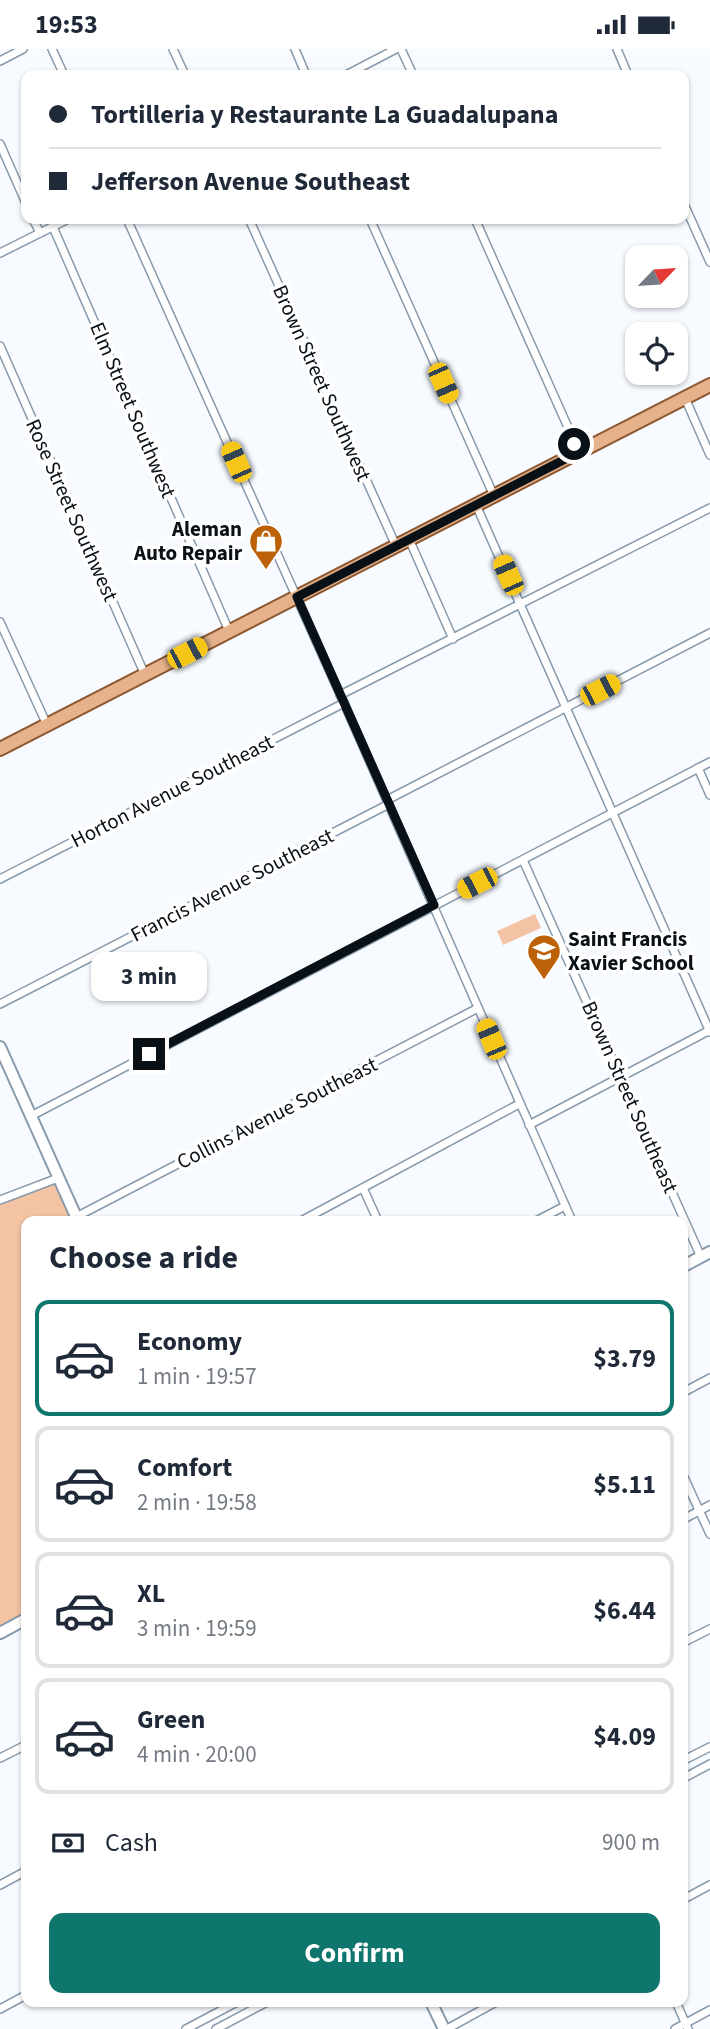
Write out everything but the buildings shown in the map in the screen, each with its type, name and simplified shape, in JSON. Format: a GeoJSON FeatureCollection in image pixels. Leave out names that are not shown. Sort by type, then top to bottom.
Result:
{"type":"FeatureCollection","features":[{"type":"Feature","properties":{"kind":"main road"},"geometry":{"type":"LineString","coordinates":[[0,749],[710,385]]}},
{"type":"Feature","properties":{"kind":"main road"},"geometry":{"type":"LineString","coordinates":[[0,1047],[76,1216]]}},
{"type":"Feature","properties":{"kind":"main road"},"geometry":{"type":"LineString","coordinates":[[688,1264],[705,1255]]}},
{"type":"Feature","properties":{"kind":"main road"},"geometry":{"type":"LineString","coordinates":[[0,1633],[21,1622]]}},
{"type":"Feature","properties":{"kind":"main road"},"geometry":{"type":"LineString","coordinates":[[434,2007],[445,2029]]}},
{"type":"Feature","properties":{"kind":"street"},"geometry":{"type":"LineString","coordinates":[[0,61],[23,49]]}},
{"type":"Feature","properties":{"kind":"street"},"geometry":{"type":"LineString","coordinates":[[52,49],[62,70]]}},
{"type":"Feature","properties":{"kind":"street"},"geometry":{"type":"LineString","coordinates":[[173,49],[183,70]]}},
{"type":"Feature","properties":{"kind":"street"},"geometry":{"type":"LineString","coordinates":[[295,49],[304,70]]}},
{"type":"Feature","properties":{"kind":"street"},"geometry":{"type":"LineString","coordinates":[[356,70],[399,49],[410,70]]}},
{"type":"Feature","properties":{"kind":"street"},"geometry":{"type":"LineString","coordinates":[[617,49],[626,70]]}},
{"type":"Feature","properties":{"kind":"street"},"geometry":{"type":"LineString","coordinates":[[0,144],[21,192]]}},
{"type":"Feature","properties":{"kind":"street"},"geometry":{"type":"LineString","coordinates":[[689,215],[710,262]]}},
{"type":"Feature","properties":{"kind":"street"},"geometry":{"type":"LineString","coordinates":[[36,224],[40,233]]}},
{"type":"Feature","properties":{"kind":"street"},"geometry":{"type":"LineString","coordinates":[[0,253],[59,224]]}},
{"type":"Feature","properties":{"kind":"street"},"geometry":{"type":"LineString","coordinates":[[129,224],[434,905],[570,1216]]}},
{"type":"Feature","properties":{"kind":"street","name":"Brown Street Southwest"},"geometry":{"type":"LineString","coordinates":[[251,224],[396,546]]}},
{"type":"Feature","properties":{"kind":"street"},"geometry":{"type":"LineString","coordinates":[[372,224],[494,496]]}},
{"type":"Feature","properties":{"kind":"street"},"geometry":{"type":"LineString","coordinates":[[477,224],[579,452]]}},
{"type":"Feature","properties":{"kind":"street","name":"Elm Street Southwest"},"geometry":{"type":"LineString","coordinates":[[53,227],[229,631]]}},
{"type":"Feature","properties":{"kind":"street","name":"Rose Street Southwest"},"geometry":{"type":"LineString","coordinates":[[0,346],[145,674]]}},
{"type":"Feature","properties":{"kind":"street"},"geometry":{"type":"LineString","coordinates":[[685,398],[710,455]]}},
{"type":"Feature","properties":{"kind":"street"},"geometry":{"type":"LineString","coordinates":[[476,505],[710,1031],[529,1125]]}},
{"type":"Feature","properties":{"kind":"street","name":"Horton Avenue Southeast"},"geometry":{"type":"LineString","coordinates":[[0,879],[453,639],[710,508]]}},
{"type":"Feature","properties":{"kind":"street"},"geometry":{"type":"LineString","coordinates":[[410,539],[453,639]]}},
{"type":"Feature","properties":{"kind":"street"},"geometry":{"type":"LineString","coordinates":[[0,622],[47,725]]}},
{"type":"Feature","properties":{"kind":"street","name":"Francis Avenue Southeast"},"geometry":{"type":"LineString","coordinates":[[0,1004],[710,633]]}},
{"type":"Feature","properties":{"kind":"street"},"geometry":{"type":"LineString","coordinates":[[31,1116],[710,762]]}},
{"type":"Feature","properties":{"kind":"street"},"geometry":{"type":"LineString","coordinates":[[698,768],[710,795]]}},
{"type":"Feature","properties":{"kind":"street","name":"Brown Street Southeast"},"geometry":{"type":"LineString","coordinates":[[523,860],[687,1216]]}},
{"type":"Feature","properties":{"kind":"street","name":"Collins Avenue Southeast"},"geometry":{"type":"LineString","coordinates":[[83,1216],[478,1008]]}},
{"type":"Feature","properties":{"kind":"street"},"geometry":{"type":"LineString","coordinates":[[310,1216],[519,1104]]}},
{"type":"Feature","properties":{"kind":"street"},"geometry":{"type":"LineString","coordinates":[[0,1200],[58,1178]]}},
{"type":"Feature","properties":{"kind":"street"},"geometry":{"type":"LineString","coordinates":[[363,1188],[376,1216]]}},
{"type":"Feature","properties":{"kind":"street"},"geometry":{"type":"LineString","coordinates":[[546,1216],[565,1206]]}},
{"type":"Feature","properties":{"kind":"street","name":"Brown Street Southeast"},"geometry":{"type":"LineString","coordinates":[[688,1219],[705,1255]]}},
{"type":"Feature","properties":{"kind":"street"},"geometry":{"type":"LineString","coordinates":[[688,1390],[710,1378]]}},
{"type":"Feature","properties":{"kind":"street"},"geometry":{"type":"LineString","coordinates":[[688,1485],[710,1534]]}},
{"type":"Feature","properties":{"kind":"street"},"geometry":{"type":"LineString","coordinates":[[688,1517],[710,1505]]}},
{"type":"Feature","properties":{"kind":"street"},"geometry":{"type":"LineString","coordinates":[[688,1640],[710,1629]]}},
{"type":"Feature","properties":{"kind":"street"},"geometry":{"type":"LineString","coordinates":[[688,1758],[710,1747]]}},
{"type":"Feature","properties":{"kind":"street"},"geometry":{"type":"LineString","coordinates":[[0,1758],[21,1748]]}},
{"type":"Feature","properties":{"kind":"street"},"geometry":{"type":"LineString","coordinates":[[688,1776],[710,1764]]}},
{"type":"Feature","properties":{"kind":"street"},"geometry":{"type":"LineString","coordinates":[[0,1885],[21,1874]]}},
{"type":"Feature","properties":{"kind":"street"},"geometry":{"type":"LineString","coordinates":[[688,1897],[710,1885]]}},
{"type":"Feature","properties":{"kind":"street"},"geometry":{"type":"LineString","coordinates":[[0,2009],[21,1998]]}},
{"type":"Feature","properties":{"kind":"street"},"geometry":{"type":"LineString","coordinates":[[186,2029],[228,2007]]}},
{"type":"Feature","properties":{"kind":"street"},"geometry":{"type":"LineString","coordinates":[[216,2029],[251,2007]]}},
{"type":"Feature","properties":{"kind":"street"},"geometry":{"type":"LineString","coordinates":[[445,2029],[487,2007]]}},
{"type":"Feature","properties":{"kind":"street"},"geometry":{"type":"LineString","coordinates":[[678,2007],[687,2026]]}},
{"type":"Feature","properties":{"kind":"street"},"geometry":{"type":"LineString","coordinates":[[675,2029],[687,2026],[710,2010]]}},
{"type":"Feature","properties":{"kind":"shaded area"},"geometry":{"type":"Polygon","coordinates":[[[535,914],[541,928],[503,945],[497,931],[535,914]]]}},
{"type":"Feature","properties":{"kind":"shaded area"},"geometry":{"type":"Polygon","coordinates":[[[55,1179],[72,1216],[21,1216],[21,1615],[0,1626],[0,1205],[55,1179]]]}},
{"type":"Feature","properties":{"kind":"place","name":"Aleman Auto Repair"},"geometry":{"type":"Point","coordinates":[266,571]}},
{"type":"Feature","properties":{"kind":"place","name":"Saint Francis Xavier School"},"geometry":{"type":"Point","coordinates":[544,981]}},
{"type":"Feature","properties":{"kind":"route"},"geometry":{"type":"LineString","coordinates":[[149,1054],[434,905],[297,597],[579,452],[574,444]]}}]}
